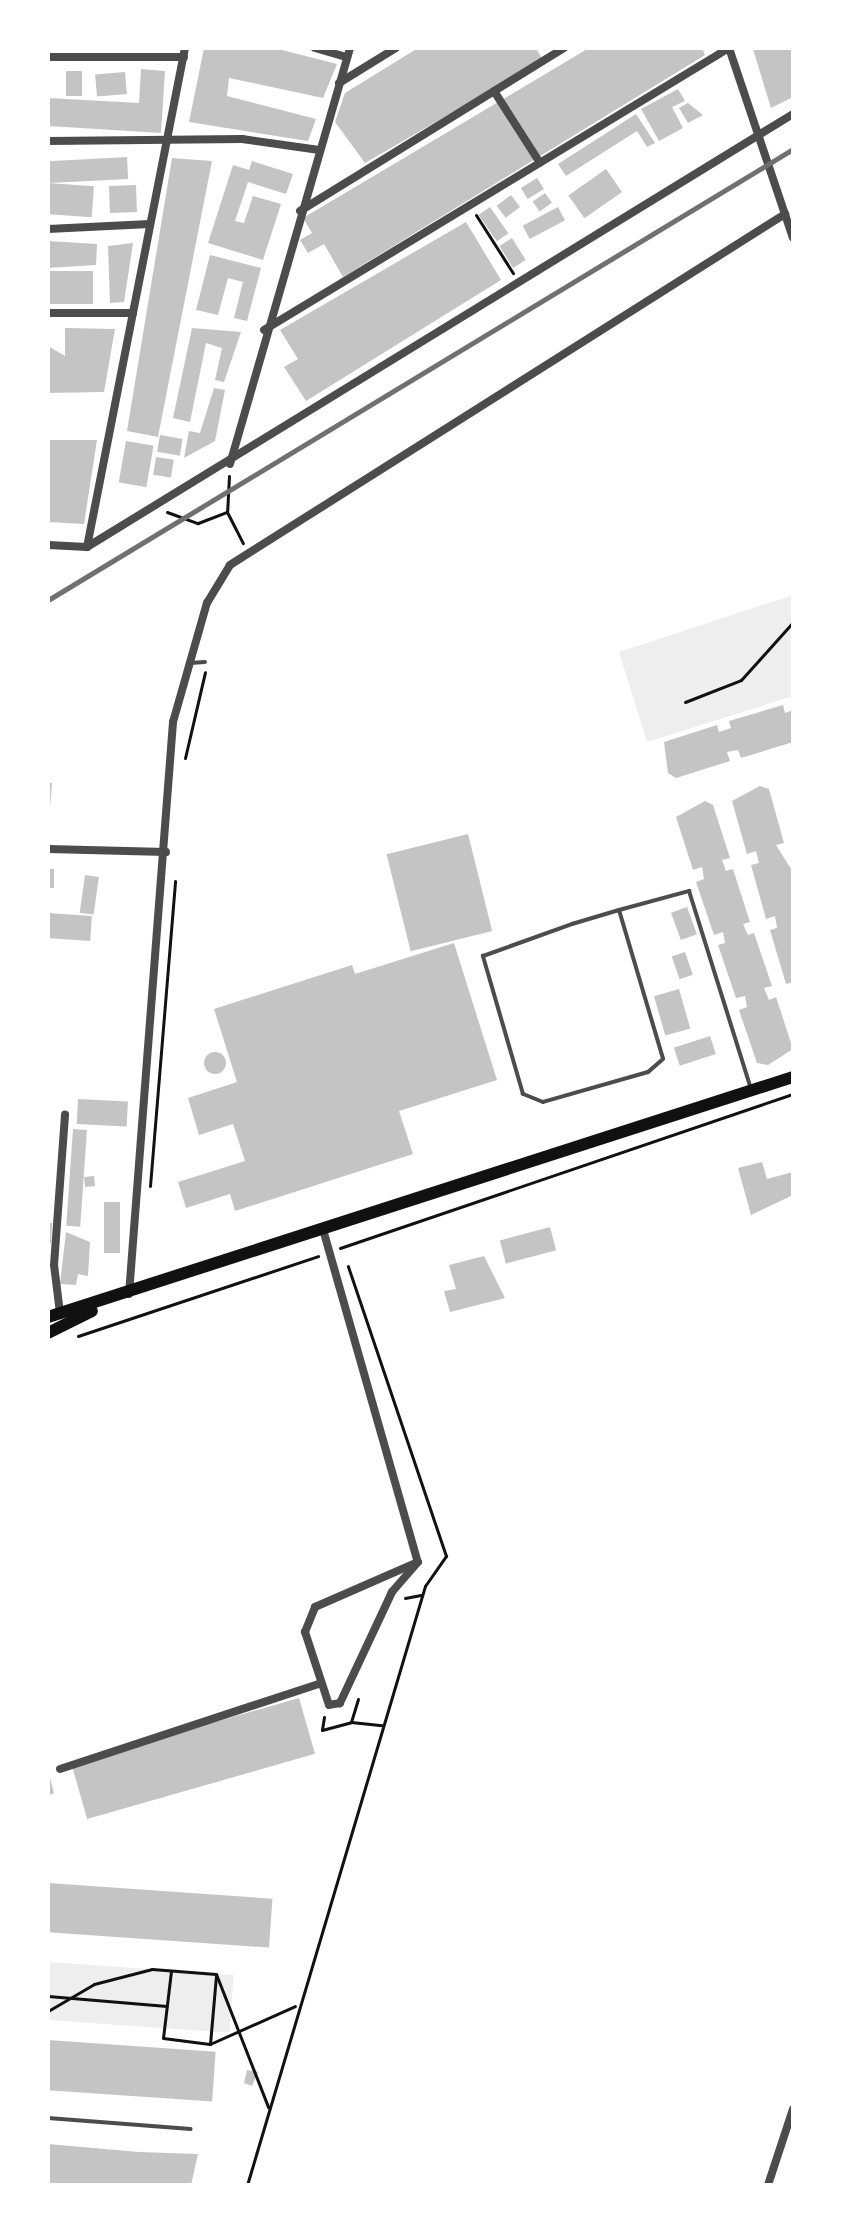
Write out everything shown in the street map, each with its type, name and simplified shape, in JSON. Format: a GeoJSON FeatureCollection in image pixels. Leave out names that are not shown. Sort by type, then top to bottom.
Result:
{"type":"FeatureCollection","features":[{"type":"Feature","properties":{"kind":"main road"},"geometry":{"type":"LineString","coordinates":[[54,1315],[103,1305],[793,1077]]}},
{"type":"Feature","properties":{"kind":"main road"},"geometry":{"type":"LineString","coordinates":[[48,1333],[103,1305]]}},
{"type":"Feature","properties":{"kind":"street"},"geometry":{"type":"LineString","coordinates":[[230,464],[264,330],[348,53],[315,48]]}},
{"type":"Feature","properties":{"kind":"street"},"geometry":{"type":"LineString","coordinates":[[339,83],[396,48]]}},
{"type":"Feature","properties":{"kind":"street"},"geometry":{"type":"LineString","coordinates":[[544,48],[550,57]]}},
{"type":"Feature","properties":{"kind":"street"},"geometry":{"type":"LineString","coordinates":[[300,211],[564,48]]}},
{"type":"Feature","properties":{"kind":"street"},"geometry":{"type":"LineString","coordinates":[[264,330],[729,48],[754,139],[789,213],[793,238]]}},
{"type":"Feature","properties":{"kind":"street"},"geometry":{"type":"LineString","coordinates":[[48,57],[184,52],[87,547]]}},
{"type":"Feature","properties":{"kind":"street"},"geometry":{"type":"LineString","coordinates":[[494,91],[540,163]]}},
{"type":"Feature","properties":{"kind":"street"},"geometry":{"type":"LineString","coordinates":[[48,545],[87,547],[158,506],[793,114]]}},
{"type":"Feature","properties":{"kind":"street"},"geometry":{"type":"LineString","coordinates":[[48,141],[167,138],[319,150]]}},
{"type":"Feature","properties":{"kind":"street"},"geometry":{"type":"LineString","coordinates":[[129,1296],[166,852],[173,722],[207,603],[249,549],[789,213]]}},
{"type":"Feature","properties":{"kind":"street"},"geometry":{"type":"LineString","coordinates":[[48,229],[150,224]]}},
{"type":"Feature","properties":{"kind":"street"},"geometry":{"type":"LineString","coordinates":[[48,313],[133,313]]}},
{"type":"Feature","properties":{"kind":"street"},"geometry":{"type":"LineString","coordinates":[[48,849],[166,852]]}},
{"type":"Feature","properties":{"kind":"street"},"geometry":{"type":"LineString","coordinates":[[54,1315],[54,1265],[65,1114]]}},
{"type":"Feature","properties":{"kind":"street"},"geometry":{"type":"LineString","coordinates":[[324,1233],[418,1562]]}},
{"type":"Feature","properties":{"kind":"street"},"geometry":{"type":"LineString","coordinates":[[418,1562],[392,1592],[340,1703],[329,1705],[319,1684],[305,1632],[315,1607],[418,1562]]}},
{"type":"Feature","properties":{"kind":"street"},"geometry":{"type":"LineString","coordinates":[[60,1769],[319,1684]]}},
{"type":"Feature","properties":{"kind":"street"},"geometry":{"type":"LineString","coordinates":[[768,2185],[793,2109]]}},
{"type":"Feature","properties":{"kind":"lane"},"geometry":{"type":"LineString","coordinates":[[190,663],[206,661]]}},
{"type":"Feature","properties":{"kind":"lane"},"geometry":{"type":"LineString","coordinates":[[619,910],[663,1059],[648,1072],[531,1101],[483,956],[619,910],[689,891],[752,1091]]}},
{"type":"Feature","properties":{"kind":"lane"},"geometry":{"type":"LineString","coordinates":[[48,2118],[191,2129]]}},
{"type":"Feature","properties":{"kind":"path"},"geometry":{"type":"LineString","coordinates":[[470,205],[519,281]]}},
{"type":"Feature","properties":{"kind":"path"},"geometry":{"type":"LineString","coordinates":[[230,464],[227,512],[231,530],[249,549]]}},
{"type":"Feature","properties":{"kind":"path"},"geometry":{"type":"LineString","coordinates":[[158,506],[181,522],[227,512]]}},
{"type":"Feature","properties":{"kind":"path"},"geometry":{"type":"LineString","coordinates":[[685,702],[741,680],[793,622]]}},
{"type":"Feature","properties":{"kind":"path"},"geometry":{"type":"LineString","coordinates":[[183,774],[206,661]]}},
{"type":"Feature","properties":{"kind":"path"},"geometry":{"type":"LineString","coordinates":[[138,1186],[152,1186],[176,865]]}},
{"type":"Feature","properties":{"kind":"path"},"geometry":{"type":"LineString","coordinates":[[62,1341],[793,1094]]}},
{"type":"Feature","properties":{"kind":"path"},"geometry":{"type":"LineString","coordinates":[[247,2185],[295,2006],[422,1595],[446,1556],[342,1247]]}},
{"type":"Feature","properties":{"kind":"path"},"geometry":{"type":"LineString","coordinates":[[394,1603],[422,1595]]}},
{"type":"Feature","properties":{"kind":"path"},"geometry":{"type":"LineString","coordinates":[[351,1722],[362,1686]]}},
{"type":"Feature","properties":{"kind":"path"},"geometry":{"type":"LineString","coordinates":[[329,1705],[322,1730],[351,1722],[382,1725]]}},
{"type":"Feature","properties":{"kind":"path"},"geometry":{"type":"LineString","coordinates":[[171,1971],[163,2038],[210,2044],[295,2006]]}},
{"type":"Feature","properties":{"kind":"path"},"geometry":{"type":"LineString","coordinates":[[48,2011],[94,1984],[171,1971],[216,1974]]}},
{"type":"Feature","properties":{"kind":"path"},"geometry":{"type":"LineString","coordinates":[[210,2044],[216,1974]]}},
{"type":"Feature","properties":{"kind":"path"},"geometry":{"type":"LineString","coordinates":[[216,1974],[268,2107]]}},
{"type":"Feature","properties":{"kind":"path"},"geometry":{"type":"LineString","coordinates":[[48,1996],[167,2006]]}},
{"type":"Feature","properties":{"kind":"shaded area"},"geometry":{"type":"Polygon","coordinates":[[[793,595],[793,696],[647,742],[619,652],[793,595]]]}},
{"type":"Feature","properties":{"kind":"shaded area"},"geometry":{"type":"Polygon","coordinates":[[[48,1962],[234,1975],[230,2033],[48,2020],[48,1962]]]}},
{"type":"Feature","properties":{"kind":"building"},"geometry":{"type":"Polygon","coordinates":[[[204,48],[274,48],[337,64],[323,98],[229,78],[227,96],[316,119],[308,141],[189,122],[204,48]]]}},
{"type":"Feature","properties":{"kind":"building"},"geometry":{"type":"Polygon","coordinates":[[[418,48],[536,48],[543,60],[365,163],[335,122],[345,93],[418,48]]]}},
{"type":"Feature","properties":{"kind":"building"},"geometry":{"type":"Polygon","coordinates":[[[589,48],[702,48],[705,55],[343,277],[324,244],[308,253],[300,240],[312,233],[303,218],[589,48]]]}},
{"type":"Feature","properties":{"kind":"building"},"geometry":{"type":"Polygon","coordinates":[[[793,48],[793,97],[771,108],[753,49],[793,48]]]}},
{"type":"Feature","properties":{"kind":"building"},"geometry":{"type":"Polygon","coordinates":[[[141,69],[165,71],[161,133],[48,126],[48,98],[139,103],[141,69]]]}},
{"type":"Feature","properties":{"kind":"building"},"geometry":{"type":"Polygon","coordinates":[[[66,71],[82,71],[82,96],[66,96],[66,71]]]}},
{"type":"Feature","properties":{"kind":"building"},"geometry":{"type":"Polygon","coordinates":[[[125,72],[127,94],[97,97],[95,75],[125,72]]]}},
{"type":"Feature","properties":{"kind":"building"},"geometry":{"type":"Polygon","coordinates":[[[678,89],[685,101],[672,107],[683,128],[659,141],[641,109],[678,89]]]}},
{"type":"Feature","properties":{"kind":"building"},"geometry":{"type":"Polygon","coordinates":[[[688,103],[703,115],[688,123],[679,108],[688,103]]]}},
{"type":"Feature","properties":{"kind":"building"},"geometry":{"type":"Polygon","coordinates":[[[636,114],[655,143],[647,147],[637,131],[566,176],[558,164],[636,114]]]}},
{"type":"Feature","properties":{"kind":"building"},"geometry":{"type":"Polygon","coordinates":[[[127,157],[128,179],[49,183],[48,161],[127,157]]]}},
{"type":"Feature","properties":{"kind":"building"},"geometry":{"type":"Polygon","coordinates":[[[172,158],[212,161],[158,437],[127,431],[172,158]]]}},
{"type":"Feature","properties":{"kind":"building"},"geometry":{"type":"Polygon","coordinates":[[[252,161],[293,174],[286,194],[248,182],[235,221],[244,223],[253,196],[281,204],[263,260],[208,243],[233,165],[249,170],[252,161]]]}},
{"type":"Feature","properties":{"kind":"building"},"geometry":{"type":"Polygon","coordinates":[[[606,169],[622,192],[584,218],[568,195],[606,169]]]}},
{"type":"Feature","properties":{"kind":"building"},"geometry":{"type":"Polygon","coordinates":[[[537,178],[544,189],[528,199],[521,188],[537,178]]]}},
{"type":"Feature","properties":{"kind":"building"},"geometry":{"type":"Polygon","coordinates":[[[48,183],[94,186],[92,217],[48,214],[48,183]]]}},
{"type":"Feature","properties":{"kind":"building"},"geometry":{"type":"Polygon","coordinates":[[[136,185],[137,212],[110,213],[109,186],[136,185]]]}},
{"type":"Feature","properties":{"kind":"building"},"geometry":{"type":"Polygon","coordinates":[[[545,193],[552,203],[540,211],[533,202],[545,193]]]}},
{"type":"Feature","properties":{"kind":"building"},"geometry":{"type":"Polygon","coordinates":[[[511,195],[520,207],[506,218],[497,206],[511,195]]]}},
{"type":"Feature","properties":{"kind":"building"},"geometry":{"type":"Polygon","coordinates":[[[490,207],[508,233],[497,241],[479,215],[490,207]]]}},
{"type":"Feature","properties":{"kind":"building"},"geometry":{"type":"Polygon","coordinates":[[[558,207],[565,220],[530,239],[523,226],[558,207]]]}},
{"type":"Feature","properties":{"kind":"building"},"geometry":{"type":"Polygon","coordinates":[[[466,222],[501,280],[306,401],[284,367],[298,359],[280,330],[466,222]]]}},
{"type":"Feature","properties":{"kind":"building"},"geometry":{"type":"Polygon","coordinates":[[[512,238],[526,260],[513,268],[499,246],[512,238]]]}},
{"type":"Feature","properties":{"kind":"building"},"geometry":{"type":"Polygon","coordinates":[[[48,241],[97,244],[96,265],[48,268],[48,241]]]}},
{"type":"Feature","properties":{"kind":"building"},"geometry":{"type":"Polygon","coordinates":[[[133,243],[124,302],[110,303],[108,246],[133,243]]]}},
{"type":"Feature","properties":{"kind":"building"},"geometry":{"type":"Polygon","coordinates":[[[210,255],[261,268],[247,321],[234,318],[243,282],[228,278],[218,315],[196,310],[210,255]]]}},
{"type":"Feature","properties":{"kind":"building"},"geometry":{"type":"Polygon","coordinates":[[[48,271],[93,271],[93,304],[48,304],[48,271]]]}},
{"type":"Feature","properties":{"kind":"building"},"geometry":{"type":"Polygon","coordinates":[[[65,328],[115,329],[104,392],[48,393],[48,346],[65,356],[65,328]]]}},
{"type":"Feature","properties":{"kind":"building"},"geometry":{"type":"Polygon","coordinates":[[[192,328],[241,332],[224,382],[215,380],[222,348],[206,343],[190,422],[173,418],[192,328]]]}},
{"type":"Feature","properties":{"kind":"building"},"geometry":{"type":"Polygon","coordinates":[[[214,388],[225,390],[215,441],[184,458],[189,431],[200,433],[214,388]]]}},
{"type":"Feature","properties":{"kind":"building"},"geometry":{"type":"Polygon","coordinates":[[[160,435],[183,439],[180,456],[157,452],[160,435]]]}},
{"type":"Feature","properties":{"kind":"building"},"geometry":{"type":"Polygon","coordinates":[[[48,440],[97,440],[84,524],[48,522],[48,440]]]}},
{"type":"Feature","properties":{"kind":"building"},"geometry":{"type":"Polygon","coordinates":[[[126,441],[154,446],[146,487],[119,482],[126,441]]]}},
{"type":"Feature","properties":{"kind":"building"},"geometry":{"type":"Polygon","coordinates":[[[156,457],[174,460],[171,478],[153,475],[156,457]]]}},
{"type":"Feature","properties":{"kind":"building"},"geometry":{"type":"Polygon","coordinates":[[[783,705],[785,713],[793,710],[793,742],[741,758],[738,750],[727,752],[730,761],[676,778],[668,773],[664,742],[717,725],[719,732],[731,728],[729,721],[783,705]]]}},
{"type":"Feature","properties":{"kind":"building"},"geometry":{"type":"Polygon","coordinates":[[[48,783],[52,783],[50,807],[48,807],[48,783]]]}},
{"type":"Feature","properties":{"kind":"building"},"geometry":{"type":"Polygon","coordinates":[[[760,786],[769,789],[784,843],[776,845],[793,872],[793,982],[786,984],[770,930],[777,928],[775,916],[766,919],[751,865],[759,863],[756,851],[747,854],[732,801],[760,786]]]}},
{"type":"Feature","properties":{"kind":"building"},"geometry":{"type":"Polygon","coordinates":[[[705,801],[713,805],[730,858],[722,860],[726,871],[733,869],[750,922],[743,924],[748,935],[754,933],[772,986],[764,988],[769,1000],[776,997],[793,1049],[768,1065],[757,1063],[739,1010],[747,1007],[745,996],[736,998],[718,945],[725,943],[723,932],[714,935],[696,882],[704,879],[702,867],[693,870],[676,817],[705,801]]]}},
{"type":"Feature","properties":{"kind":"building"},"geometry":{"type":"Polygon","coordinates":[[[468,834],[492,931],[411,951],[386,854],[468,834]]]}},
{"type":"Feature","properties":{"kind":"building"},"geometry":{"type":"Polygon","coordinates":[[[48,869],[54,869],[54,888],[48,888],[48,869]]]}},
{"type":"Feature","properties":{"kind":"building"},"geometry":{"type":"Polygon","coordinates":[[[85,875],[99,877],[94,915],[80,913],[85,875]]]}},
{"type":"Feature","properties":{"kind":"building"},"geometry":{"type":"Polygon","coordinates":[[[687,907],[697,934],[681,940],[671,913],[687,907]]]}},
{"type":"Feature","properties":{"kind":"building"},"geometry":{"type":"Polygon","coordinates":[[[48,913],[92,916],[90,941],[48,938],[48,913]]]}},
{"type":"Feature","properties":{"kind":"building"},"geometry":{"type":"Polygon","coordinates":[[[454,943],[497,1080],[399,1111],[413,1154],[235,1211],[230,1194],[186,1208],[178,1182],[245,1161],[233,1124],[199,1135],[188,1098],[237,1082],[214,1009],[352,965],[355,974],[454,943]]]}},
{"type":"Feature","properties":{"kind":"building"},"geometry":{"type":"Polygon","coordinates":[[[685,952],[693,975],[680,979],[672,957],[685,952]]]}},
{"type":"Feature","properties":{"kind":"building"},"geometry":{"type":"Polygon","coordinates":[[[679,989],[690,1028],[665,1036],[654,996],[679,989]]]}},
{"type":"Feature","properties":{"kind":"building"},"geometry":{"type":"Polygon","coordinates":[[[710,1036],[716,1054],[680,1066],[674,1048],[710,1036]]]}},
{"type":"Feature","properties":{"kind":"building"},"geometry":{"type":"Polygon","coordinates":[[[215,1052],[223,1055],[226,1063],[223,1071],[215,1074],[207,1071],[204,1063],[207,1055],[215,1052]]]}},
{"type":"Feature","properties":{"kind":"building"},"geometry":{"type":"Polygon","coordinates":[[[78,1099],[128,1102],[127,1127],[77,1124],[78,1099]]]}},
{"type":"Feature","properties":{"kind":"building"},"geometry":{"type":"Polygon","coordinates":[[[73,1129],[87,1130],[80,1227],[66,1226],[73,1129]]]}},
{"type":"Feature","properties":{"kind":"building"},"geometry":{"type":"Polygon","coordinates":[[[762,1162],[767,1179],[793,1172],[793,1195],[751,1215],[738,1168],[762,1162]]]}},
{"type":"Feature","properties":{"kind":"building"},"geometry":{"type":"Polygon","coordinates":[[[94,1176],[95,1186],[85,1187],[84,1177],[94,1176]]]}},
{"type":"Feature","properties":{"kind":"building"},"geometry":{"type":"Polygon","coordinates":[[[104,1202],[120,1202],[120,1253],[104,1253],[104,1202]]]}},
{"type":"Feature","properties":{"kind":"building"},"geometry":{"type":"Polygon","coordinates":[[[48,1223],[52,1223],[51,1243],[48,1243],[48,1223]]]}},
{"type":"Feature","properties":{"kind":"building"},"geometry":{"type":"Polygon","coordinates":[[[550,1227],[556,1250],[506,1264],[500,1240],[550,1227]]]}},
{"type":"Feature","properties":{"kind":"building"},"geometry":{"type":"Polygon","coordinates":[[[66,1232],[90,1242],[88,1276],[78,1274],[76,1285],[60,1284],[66,1232]]]}},
{"type":"Feature","properties":{"kind":"building"},"geometry":{"type":"Polygon","coordinates":[[[484,1256],[505,1298],[450,1312],[444,1291],[456,1289],[449,1265],[484,1256]]]}},
{"type":"Feature","properties":{"kind":"building"},"geometry":{"type":"Polygon","coordinates":[[[299,1698],[315,1754],[87,1819],[71,1763],[299,1698]]]}},
{"type":"Feature","properties":{"kind":"building"},"geometry":{"type":"Polygon","coordinates":[[[48,1775],[54,1793],[48,1796],[48,1775]]]}},
{"type":"Feature","properties":{"kind":"building"},"geometry":{"type":"Polygon","coordinates":[[[48,1883],[272,1899],[269,1948],[48,1932],[48,1883]]]}},
{"type":"Feature","properties":{"kind":"building"},"geometry":{"type":"Polygon","coordinates":[[[48,2040],[216,2052],[212,2102],[48,2090],[48,2040]]]}},
{"type":"Feature","properties":{"kind":"building"},"geometry":{"type":"Polygon","coordinates":[[[247,2070],[258,2072],[252,2086],[244,2083],[247,2070]]]}},
{"type":"Feature","properties":{"kind":"building"},"geometry":{"type":"Polygon","coordinates":[[[48,2144],[198,2154],[191,2185],[48,2185],[48,2144]]]}},
{"type":"Feature","properties":{"kind":"railway"},"geometry":{"type":"LineString","coordinates":[[48,600],[793,149]]}}]}
